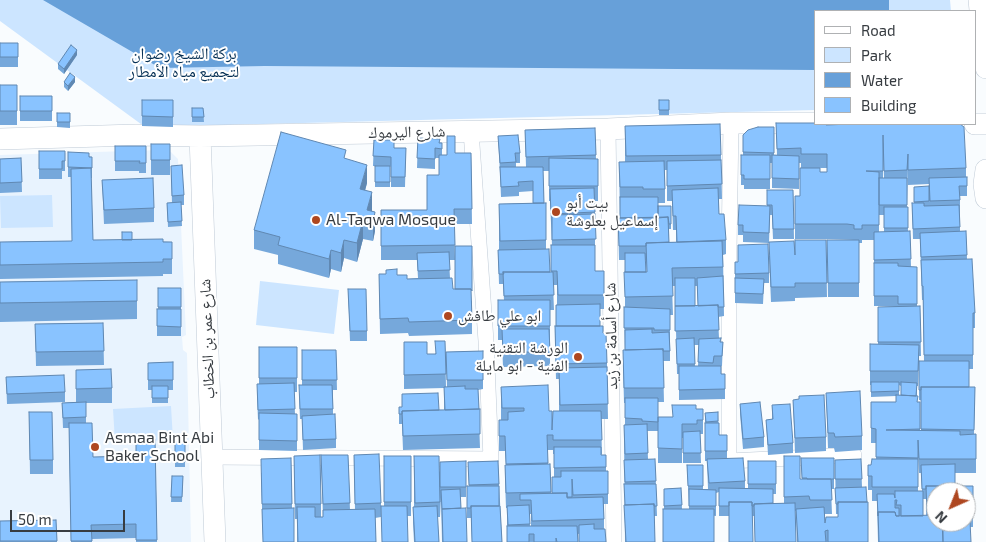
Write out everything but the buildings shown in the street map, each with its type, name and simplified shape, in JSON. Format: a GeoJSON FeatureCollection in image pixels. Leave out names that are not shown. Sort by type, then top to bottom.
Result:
{"type":"FeatureCollection","features":[{"type":"Feature","properties":{"kind":"street"},"geometry":{"type":"LineString","coordinates":[[979,0],[986,68]]}},
{"type":"Feature","properties":{"kind":"street"},"geometry":{"type":"LineString","coordinates":[[732,123],[729,251],[729,461],[854,455]]}},
{"type":"Feature","properties":{"kind":"street","name":"شارع اليرموك"},"geometry":{"type":"LineString","coordinates":[[0,139],[136,134],[200,136],[608,129],[732,123],[814,123]]}},
{"type":"Feature","properties":{"kind":"street","name":"شارع أسامة بن زيد"},"geometry":{"type":"LineString","coordinates":[[608,129],[614,542]]}},
{"type":"Feature","properties":{"kind":"street"},"geometry":{"type":"LineString","coordinates":[[211,458],[491,459],[486,341],[471,131]]}},
{"type":"Feature","properties":{"kind":"street","name":"شارع عمر بن الخطاب"},"geometry":{"type":"LineString","coordinates":[[200,136],[215,542]]}},
{"type":"Feature","properties":{"kind":"street"},"geometry":{"type":"LineString","coordinates":[[986,170],[984,184],[986,198]]}},
{"type":"Feature","properties":{"kind":"shaded area","name":"Asmaa Bint Abi Baker School"},"geometry":{"type":"Polygon","coordinates":[[[160,150],[171,152],[178,159],[186,335],[182,337],[183,350],[187,353],[191,542],[0,542],[0,155],[160,150]]]}},
{"type":"Feature","properties":{"kind":"green space","name":"بركة الشيخ رضوان لتجميع مياه الأمطار"},"geometry":{"type":"Polygon","coordinates":[[[0,0],[950,0],[951,10],[814,10],[814,110],[145,127],[0,21],[0,0]]]}},
{"type":"Feature","properties":{"kind":"green space"},"geometry":{"type":"Polygon","coordinates":[[[52,195],[53,227],[1,228],[0,196],[52,195]]]}},
{"type":"Feature","properties":{"kind":"green space"},"geometry":{"type":"Polygon","coordinates":[[[260,281],[339,290],[334,334],[256,325],[260,281]]]}},
{"type":"Feature","properties":{"kind":"green space"},"geometry":{"type":"Polygon","coordinates":[[[171,406],[173,440],[115,442],[113,409],[171,406]]]}},
{"type":"Feature","properties":{"kind":"water","name":"بركة الشيخ رضوان لتجميع مياه الأمطار"},"geometry":{"type":"Polygon","coordinates":[[[43,0],[889,0],[889,10],[814,10],[814,70],[265,66],[160,68],[43,0]]]}},
{"type":"Feature","properties":{"kind":"place","name":"بيت أبو إسماعيل بعلوشة"},"geometry":{"type":"Point","coordinates":[556,212]}},
{"type":"Feature","properties":{"kind":"place","name":"Al-Taqwa Mosque"},"geometry":{"type":"Point","coordinates":[316,220]}},
{"type":"Feature","properties":{"kind":"place","name":"ابو علي طافش"},"geometry":{"type":"Point","coordinates":[448,316]}},
{"type":"Feature","properties":{"kind":"place","name":"الورشة التقنية الفنية - ابو مايلة"},"geometry":{"type":"Point","coordinates":[578,357]}},
{"type":"Feature","properties":{"kind":"place","name":"Asmaa Bint Abi Baker School"},"geometry":{"type":"Point","coordinates":[95,447]}}]}
